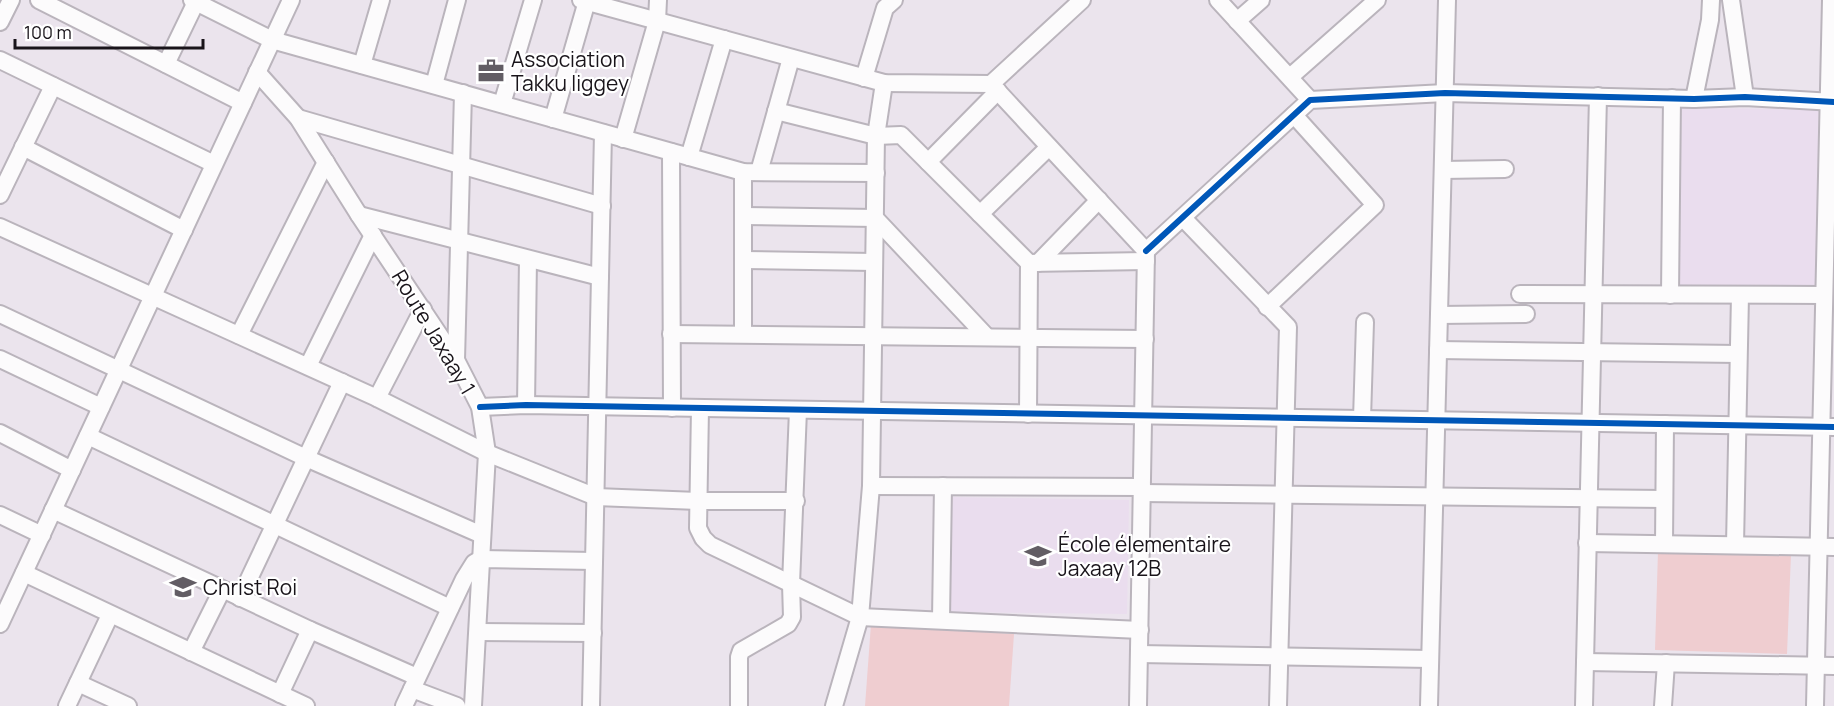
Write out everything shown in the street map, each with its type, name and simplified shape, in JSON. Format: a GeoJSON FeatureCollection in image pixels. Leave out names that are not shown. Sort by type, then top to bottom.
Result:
{"type":"FeatureCollection","features":[{"type":"Feature","properties":{"kind":"street"},"geometry":{"type":"LineString","coordinates":[[0,22],[11,0]]}},
{"type":"Feature","properties":{"kind":"street"},"geometry":{"type":"LineString","coordinates":[[39,0],[243,103]]}},
{"type":"Feature","properties":{"kind":"street"},"geometry":{"type":"LineString","coordinates":[[0,624],[5,601],[24,573],[291,0]]}},
{"type":"Feature","properties":{"kind":"street"},"geometry":{"type":"LineString","coordinates":[[362,65],[381,0]]}},
{"type":"Feature","properties":{"kind":"street"},"geometry":{"type":"LineString","coordinates":[[434,85],[457,0]]}},
{"type":"Feature","properties":{"kind":"street"},"geometry":{"type":"LineString","coordinates":[[502,104],[533,0]]}},
{"type":"Feature","properties":{"kind":"street"},"geometry":{"type":"LineString","coordinates":[[623,139],[657,21],[658,0]]}},
{"type":"Feature","properties":{"kind":"street"},"geometry":{"type":"LineString","coordinates":[[864,78],[885,8],[894,0]]}},
{"type":"Feature","properties":{"kind":"street"},"geometry":{"type":"LineString","coordinates":[[928,162],[994,88],[1082,0]]}},
{"type":"Feature","properties":{"kind":"street"},"geometry":{"type":"LineString","coordinates":[[1218,0],[1310,100]]}},
{"type":"Feature","properties":{"kind":"street"},"geometry":{"type":"LineString","coordinates":[[1237,21],[1261,0]]}},
{"type":"Feature","properties":{"kind":"street"},"geometry":{"type":"LineString","coordinates":[[1290,77],[1377,0]]}},
{"type":"Feature","properties":{"kind":"street"},"geometry":{"type":"LineString","coordinates":[[1429,706],[1447,0]]}},
{"type":"Feature","properties":{"kind":"street"},"geometry":{"type":"LineString","coordinates":[[1694,99],[1710,20],[1711,0],[1731,1],[1745,98]]}},
{"type":"Feature","properties":{"kind":"street"},"geometry":{"type":"LineString","coordinates":[[1815,706],[1816,666],[1826,597],[1831,0]]}},
{"type":"Feature","properties":{"kind":"street"},"geometry":{"type":"LineString","coordinates":[[165,64],[194,1],[272,40],[689,157],[751,172],[876,173]]}},
{"type":"Feature","properties":{"kind":"street"},"geometry":{"type":"LineString","coordinates":[[553,119],[584,1],[884,83],[994,88],[1099,200],[1146,256],[1138,706]]}},
{"type":"Feature","properties":{"kind":"street"},"geometry":{"type":"LineString","coordinates":[[689,157],[724,39]]}},
{"type":"Feature","properties":{"kind":"street"},"geometry":{"type":"LineString","coordinates":[[743,334],[743,216],[751,172],[777,111],[791,58]]}},
{"type":"Feature","properties":{"kind":"street"},"geometry":{"type":"LineString","coordinates":[[0,60],[214,164]]}},
{"type":"Feature","properties":{"kind":"street","name":"Route Jaxaay 1"},"geometry":{"type":"LineString","coordinates":[[257,72],[298,118],[359,215],[456,360],[480,407],[487,453],[473,706]]}},
{"type":"Feature","properties":{"kind":"street"},"geometry":{"type":"LineString","coordinates":[[834,706],[860,616],[871,486],[876,136],[884,83]]}},
{"type":"Feature","properties":{"kind":"street"},"geometry":{"type":"LineString","coordinates":[[0,195],[53,86]]}},
{"type":"Feature","properties":{"kind":"street"},"geometry":{"type":"LineString","coordinates":[[456,360],[463,93]]}},
{"type":"Feature","properties":{"kind":"street"},"geometry":{"type":"LineString","coordinates":[[777,111],[876,136],[901,135],[1033,263],[1146,256],[1183,218],[1310,100],[1445,93],[1694,99],[1745,98],[1831,102]]}},
{"type":"Feature","properties":{"kind":"street"},"geometry":{"type":"LineString","coordinates":[[1584,706],[1598,96]]}},
{"type":"Feature","properties":{"kind":"street"},"geometry":{"type":"LineString","coordinates":[[1670,295],[1672,98]]}},
{"type":"Feature","properties":{"kind":"street"},"geometry":{"type":"LineString","coordinates":[[1267,307],[1375,205],[1294,115]]}},
{"type":"Feature","properties":{"kind":"street"},"geometry":{"type":"LineString","coordinates":[[298,118],[602,206]]}},
{"type":"Feature","properties":{"kind":"street"},"geometry":{"type":"LineString","coordinates":[[591,706],[603,133]]}},
{"type":"Feature","properties":{"kind":"street"},"geometry":{"type":"LineString","coordinates":[[23,147],[184,230]]}},
{"type":"Feature","properties":{"kind":"street"},"geometry":{"type":"LineString","coordinates":[[980,214],[1049,147]]}},
{"type":"Feature","properties":{"kind":"street"},"geometry":{"type":"LineString","coordinates":[[671,152],[672,408]]}},
{"type":"Feature","properties":{"kind":"street"},"geometry":{"type":"LineString","coordinates":[[239,335],[326,162]]}},
{"type":"Feature","properties":{"kind":"street"},"geometry":{"type":"LineString","coordinates":[[1443,170],[1505,169]]}},
{"type":"Feature","properties":{"kind":"street"},"geometry":{"type":"LineString","coordinates":[[1028,414],[1028,338],[1033,263],[1099,200]]}},
{"type":"Feature","properties":{"kind":"street"},"geometry":{"type":"LineString","coordinates":[[359,215],[600,277]]}},
{"type":"Feature","properties":{"kind":"street"},"geometry":{"type":"LineString","coordinates":[[743,216],[875,218],[987,337]]}},
{"type":"Feature","properties":{"kind":"street"},"geometry":{"type":"LineString","coordinates":[[1183,218],[1288,327],[1278,706]]}},
{"type":"Feature","properties":{"kind":"street"},"geometry":{"type":"LineString","coordinates":[[0,227],[308,366],[487,453],[596,497],[699,501],[796,501]]}},
{"type":"Feature","properties":{"kind":"street"},"geometry":{"type":"LineString","coordinates":[[308,366],[374,235]]}},
{"type":"Feature","properties":{"kind":"street"},"geometry":{"type":"LineString","coordinates":[[526,405],[528,259]]}},
{"type":"Feature","properties":{"kind":"street"},"geometry":{"type":"LineString","coordinates":[[743,260],[874,262]]}},
{"type":"Feature","properties":{"kind":"street"},"geometry":{"type":"LineString","coordinates":[[1520,294],[1828,293]]}},
{"type":"Feature","properties":{"kind":"street"},"geometry":{"type":"LineString","coordinates":[[1734,545],[1740,295]]}},
{"type":"Feature","properties":{"kind":"street"},"geometry":{"type":"LineString","coordinates":[[376,398],[423,309]]}},
{"type":"Feature","properties":{"kind":"street"},"geometry":{"type":"LineString","coordinates":[[0,314],[306,458],[482,535]]}},
{"type":"Feature","properties":{"kind":"street"},"geometry":{"type":"LineString","coordinates":[[1439,315],[1526,314]]}},
{"type":"Feature","properties":{"kind":"street"},"geometry":{"type":"LineString","coordinates":[[1362,419],[1365,322]]}},
{"type":"Feature","properties":{"kind":"street"},"geometry":{"type":"LineString","coordinates":[[671,334],[1145,339]]}},
{"type":"Feature","properties":{"kind":"street"},"geometry":{"type":"LineString","coordinates":[[1438,350],[1738,354]]}},
{"type":"Feature","properties":{"kind":"street"},"geometry":{"type":"LineString","coordinates":[[0,358],[101,407]]}},
{"type":"Feature","properties":{"kind":"street"},"geometry":{"type":"LineString","coordinates":[[240,598],[342,382]]}},
{"type":"Feature","properties":{"kind":"street"},"geometry":{"type":"LineString","coordinates":[[480,407],[598,406],[1828,427]]}},
{"type":"Feature","properties":{"kind":"street"},"geometry":{"type":"LineString","coordinates":[[700,408],[698,528],[710,545],[860,616],[1140,630]]}},
{"type":"Feature","properties":{"kind":"street"},"geometry":{"type":"LineString","coordinates":[[739,706],[741,651],[788,624],[792,617],[791,584],[798,410]]}},
{"type":"Feature","properties":{"kind":"street"},"geometry":{"type":"LineString","coordinates":[[1664,544],[1665,424]]}},
{"type":"Feature","properties":{"kind":"street"},"geometry":{"type":"LineString","coordinates":[[0,434],[72,470]]}},
{"type":"Feature","properties":{"kind":"street"},"geometry":{"type":"LineString","coordinates":[[88,436],[450,608]]}},
{"type":"Feature","properties":{"kind":"street"},"geometry":{"type":"LineString","coordinates":[[871,486],[1142,490],[1284,495],[1664,499]]}},
{"type":"Feature","properties":{"kind":"street"},"geometry":{"type":"LineString","coordinates":[[941,619],[943,486]]}},
{"type":"Feature","properties":{"kind":"street"},"geometry":{"type":"LineString","coordinates":[[53,510],[310,630],[457,706]]}},
{"type":"Feature","properties":{"kind":"street"},"geometry":{"type":"LineString","coordinates":[[0,515],[42,535]]}},
{"type":"Feature","properties":{"kind":"street"},"geometry":{"type":"LineString","coordinates":[[1587,543],[1826,546]]}},
{"type":"Feature","properties":{"kind":"street"},"geometry":{"type":"LineString","coordinates":[[404,706],[470,567],[481,559],[594,561]]}},
{"type":"Feature","properties":{"kind":"street"},"geometry":{"type":"LineString","coordinates":[[24,573],[306,706]]}},
{"type":"Feature","properties":{"kind":"street"},"geometry":{"type":"LineString","coordinates":[[191,652],[222,590]]}},
{"type":"Feature","properties":{"kind":"street"},"geometry":{"type":"LineString","coordinates":[[67,706],[110,615]]}},
{"type":"Feature","properties":{"kind":"street"},"geometry":{"type":"LineString","coordinates":[[280,694],[310,630]]}},
{"type":"Feature","properties":{"kind":"street"},"geometry":{"type":"LineString","coordinates":[[478,632],[593,633]]}},
{"type":"Feature","properties":{"kind":"street"},"geometry":{"type":"LineString","coordinates":[[1139,654],[1430,659]]}},
{"type":"Feature","properties":{"kind":"street"},"geometry":{"type":"LineString","coordinates":[[1585,662],[1834,666]]}},
{"type":"Feature","properties":{"kind":"street"},"geometry":{"type":"LineString","coordinates":[[1663,706],[1666,663]]}},
{"type":"Feature","properties":{"kind":"street"},"geometry":{"type":"LineString","coordinates":[[78,683],[128,706]]}},
{"type":"Feature","properties":{"kind":"shaded area"},"geometry":{"type":"Polygon","coordinates":[[[1677,108],[1819,109],[1816,290],[1675,289],[1677,108]]]}},
{"type":"Feature","properties":{"kind":"shaded area","name":"École élementaire Jaxaay 12B"},"geometry":{"type":"Polygon","coordinates":[[[950,497],[1129,500],[1127,614],[948,612],[950,497]]]}},
{"type":"Feature","properties":{"kind":"shaded area"},"geometry":{"type":"Polygon","coordinates":[[[1658,551],[1791,554],[1787,654],[1655,650],[1658,551]]]}},
{"type":"Feature","properties":{"kind":"shaded area"},"geometry":{"type":"Polygon","coordinates":[[[871,624],[1014,634],[1009,706],[865,706],[871,624]]]}},
{"type":"Feature","properties":{"kind":"cycle path"},"geometry":{"type":"LineString","coordinates":[[1146,251],[1310,100],[1445,93],[1694,99],[1745,97],[1834,102]]}},
{"type":"Feature","properties":{"kind":"cycle path"},"geometry":{"type":"LineString","coordinates":[[480,407],[526,405],[1834,427]]}},
{"type":"Feature","properties":{"kind":"place","name":"Association Takku liggey"},"geometry":{"type":"Point","coordinates":[491,71]}},
{"type":"Feature","properties":{"kind":"place","name":"École élementaire Jaxaay 12B"},"geometry":{"type":"Point","coordinates":[1038,556]}},
{"type":"Feature","properties":{"kind":"place","name":"Christ Roi"},"geometry":{"type":"Point","coordinates":[183,587]}}]}
